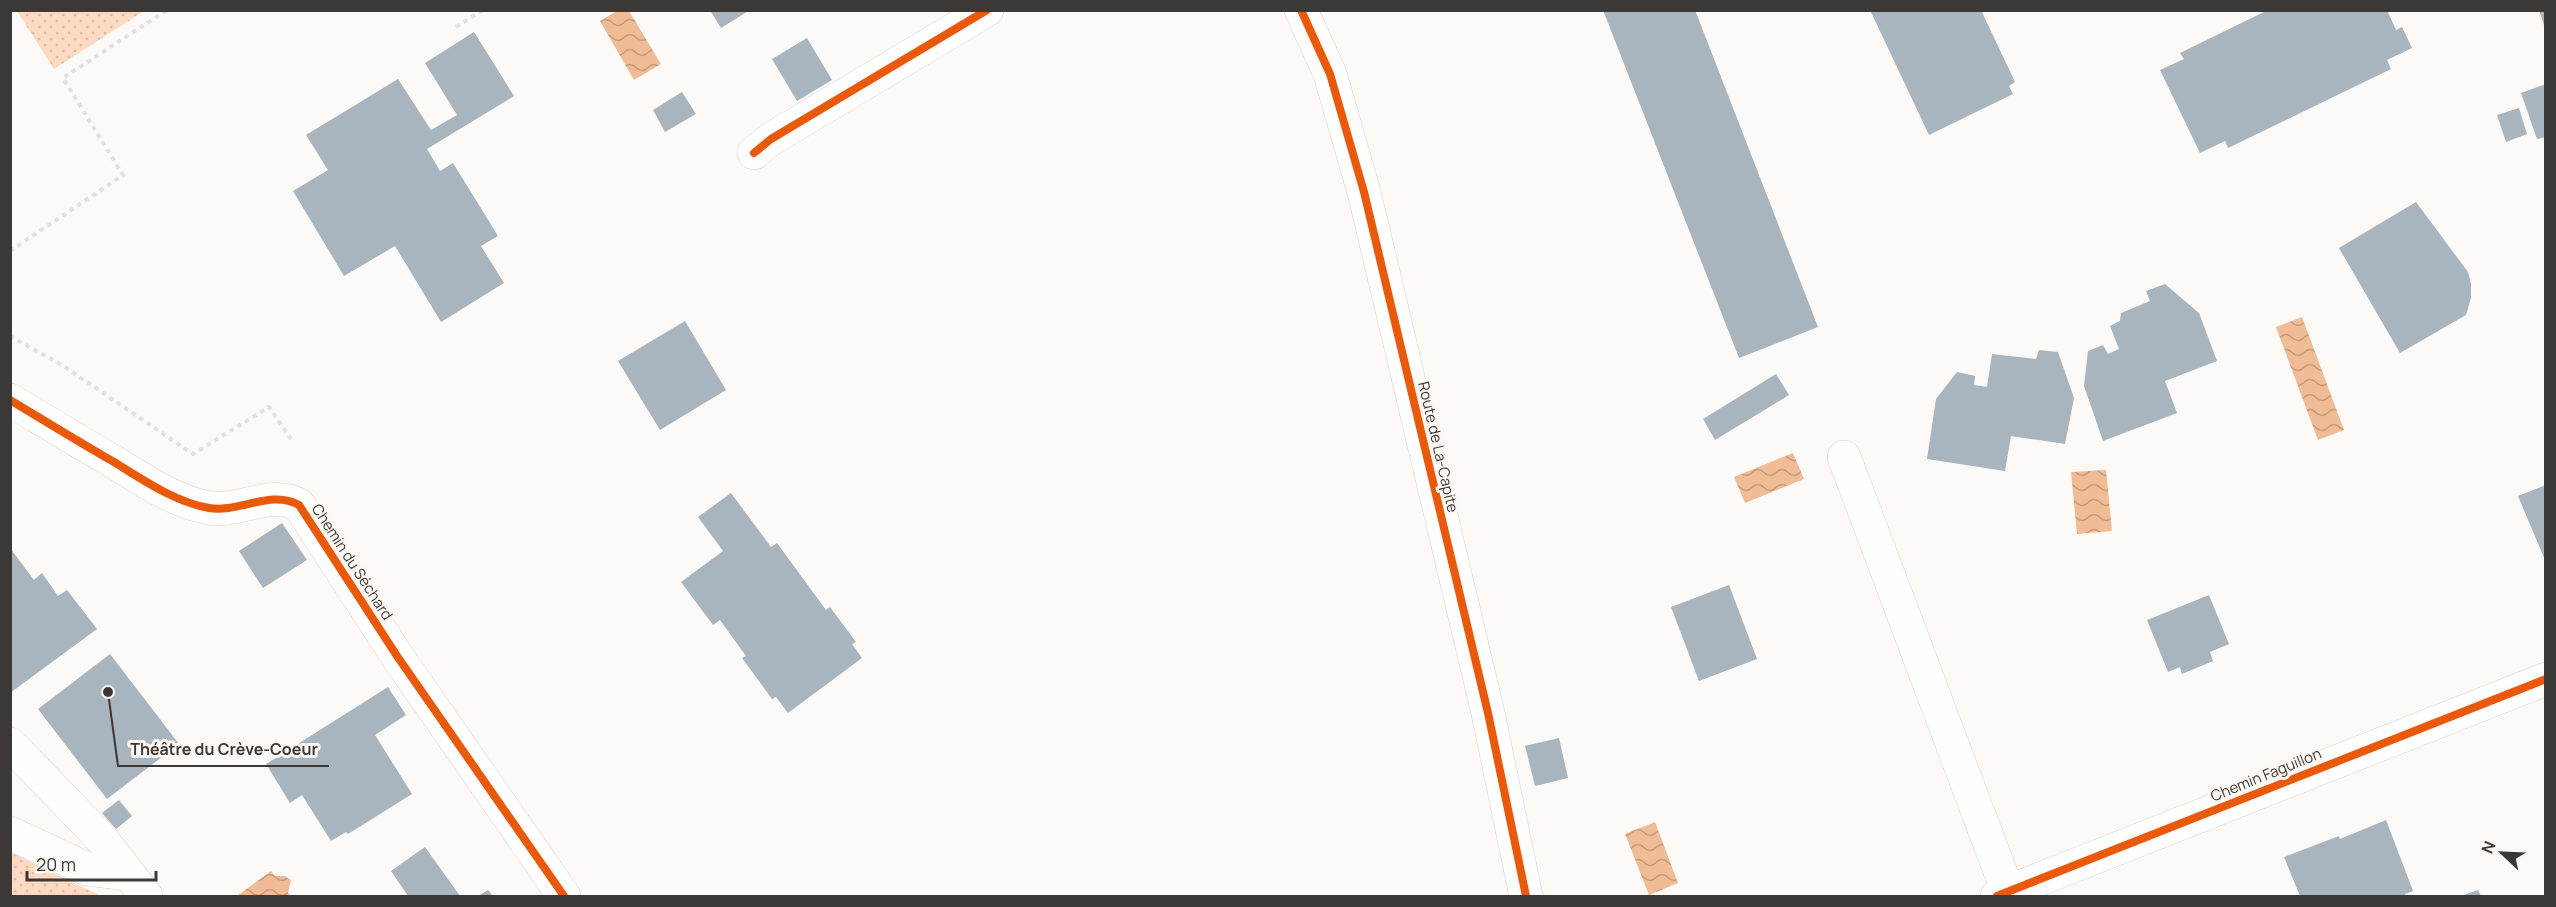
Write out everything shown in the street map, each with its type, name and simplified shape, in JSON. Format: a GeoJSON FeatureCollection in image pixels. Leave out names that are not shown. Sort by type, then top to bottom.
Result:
{"type":"FeatureCollection","features":[{"type":"Feature","properties":{"kind":"street"},"geometry":{"type":"LineString","coordinates":[[754,153],[771,139],[987,10]]}},
{"type":"Feature","properties":{"kind":"street","name":"Route de La-Capite"},"geometry":{"type":"LineString","coordinates":[[1301,10],[1330,74],[1364,192],[1488,713],[1526,897]]}},
{"type":"Feature","properties":{"kind":"street","name":"Chemin du Séchard"},"geometry":{"type":"LineString","coordinates":[[10,400],[157,488],[191,502],[210,508],[228,508],[288,499],[299,505],[397,656],[564,897]]}},
{"type":"Feature","properties":{"kind":"street"},"geometry":{"type":"LineString","coordinates":[[1844,457],[2003,894]]}},
{"type":"Feature","properties":{"kind":"street","name":"Chemin Faguillon"},"geometry":{"type":"LineString","coordinates":[[2003,894],[2546,679]]}},
{"type":"Feature","properties":{"kind":"street"},"geometry":{"type":"LineString","coordinates":[[10,744],[101,838],[138,885]]}},
{"type":"Feature","properties":{"kind":"street"},"geometry":{"type":"LineString","coordinates":[[10,833],[87,869],[138,885]]}},
{"type":"Feature","properties":{"kind":"path"},"geometry":{"type":"LineString","coordinates":[[10,251],[123,175],[63,78],[167,10]]}},
{"type":"Feature","properties":{"kind":"path"},"geometry":{"type":"LineString","coordinates":[[456,27],[483,10]]}},
{"type":"Feature","properties":{"kind":"path"},"geometry":{"type":"LineString","coordinates":[[10,336],[62,365],[193,454],[269,407],[291,439]]}},
{"type":"Feature","properties":{"kind":"shaded area"},"geometry":{"type":"Polygon","coordinates":[[[17,11],[144,11],[54,69],[17,11]]]}},
{"type":"Feature","properties":{"kind":"shaded area"},"geometry":{"type":"Polygon","coordinates":[[[10,852],[101,896],[11,896],[10,852]]]}},
{"type":"Feature","properties":{"kind":"water"},"geometry":{"type":"Polygon","coordinates":[[[617,11],[629,11],[661,64],[634,80],[600,21],[617,11]]]}},
{"type":"Feature","properties":{"kind":"water"},"geometry":{"type":"Polygon","coordinates":[[[2302,317],[2344,430],[2318,440],[2276,327],[2302,317]]]}},
{"type":"Feature","properties":{"kind":"water"},"geometry":{"type":"Polygon","coordinates":[[[1793,453],[1804,479],[1745,503],[1734,477],[1793,453]]]}},
{"type":"Feature","properties":{"kind":"water"},"geometry":{"type":"Polygon","coordinates":[[[2106,470],[2112,531],[2077,534],[2071,472],[2106,470]]]}},
{"type":"Feature","properties":{"kind":"water"},"geometry":{"type":"Polygon","coordinates":[[[1655,822],[1678,883],[1649,895],[1625,834],[1655,822]]]}},
{"type":"Feature","properties":{"kind":"water"},"geometry":{"type":"Polygon","coordinates":[[[271,871],[275,876],[285,876],[291,880],[288,893],[291,896],[237,896],[271,871]]]}},
{"type":"Feature","properties":{"kind":"building"},"geometry":{"type":"Polygon","coordinates":[[[710,10],[750,10],[721,28],[710,10]]]}},
{"type":"Feature","properties":{"kind":"building"},"geometry":{"type":"Polygon","coordinates":[[[1603,10],[1695,10],[1818,327],[1739,358],[1603,10]]]}},
{"type":"Feature","properties":{"kind":"building"},"geometry":{"type":"Polygon","coordinates":[[[1870,10],[1981,10],[2015,82],[2009,86],[2013,94],[1929,135],[1870,10]]]}},
{"type":"Feature","properties":{"kind":"building"},"geometry":{"type":"Polygon","coordinates":[[[2268,10],[2387,10],[2396,30],[2402,27],[2412,48],[2387,60],[2391,69],[2228,148],[2225,141],[2200,153],[2160,70],[2184,59],[2180,53],[2268,10]]]}},
{"type":"Feature","properties":{"kind":"building"},"geometry":{"type":"Polygon","coordinates":[[[2539,10],[2546,10],[2546,28],[2545,28],[2539,10]]]}},
{"type":"Feature","properties":{"kind":"building"},"geometry":{"type":"Polygon","coordinates":[[[474,32],[514,96],[427,149],[440,171],[453,163],[498,236],[481,246],[504,283],[441,322],[395,246],[344,276],[293,191],[328,170],[306,135],[398,79],[431,130],[457,115],[425,63],[474,32]]]}},
{"type":"Feature","properties":{"kind":"building"},"geometry":{"type":"Polygon","coordinates":[[[807,38],[832,80],[797,101],[772,59],[807,38]]]}},
{"type":"Feature","properties":{"kind":"building"},"geometry":{"type":"Polygon","coordinates":[[[2546,84],[2546,137],[2537,139],[2521,93],[2546,84]]]}},
{"type":"Feature","properties":{"kind":"building"},"geometry":{"type":"Polygon","coordinates":[[[682,92],[696,114],[665,132],[653,110],[682,92]]]}},
{"type":"Feature","properties":{"kind":"building"},"geometry":{"type":"Polygon","coordinates":[[[2519,108],[2527,134],[2506,142],[2497,115],[2519,108]]]}},
{"type":"Feature","properties":{"kind":"building"},"geometry":{"type":"Polygon","coordinates":[[[2416,202],[2468,272],[2471,298],[2466,315],[2400,353],[2339,248],[2416,202]]]}},
{"type":"Feature","properties":{"kind":"building"},"geometry":{"type":"Polygon","coordinates":[[[2165,284],[2199,313],[2217,361],[2165,381],[2177,413],[2103,441],[2084,386],[2088,351],[2103,345],[2108,354],[2119,349],[2110,326],[2120,321],[2121,313],[2150,301],[2146,291],[2165,284]]]}},
{"type":"Feature","properties":{"kind":"building"},"geometry":{"type":"Polygon","coordinates":[[[685,321],[726,390],[660,430],[618,361],[685,321]]]}},
{"type":"Feature","properties":{"kind":"building"},"geometry":{"type":"Polygon","coordinates":[[[2039,350],[2058,352],[2074,398],[2065,444],[2011,436],[2005,471],[1927,459],[1936,399],[1957,372],[1975,376],[1974,385],[1987,387],[1992,354],[2036,359],[2039,350]]]}},
{"type":"Feature","properties":{"kind":"building"},"geometry":{"type":"Polygon","coordinates":[[[1776,374],[1789,395],[1715,440],[1703,419],[1776,374]]]}},
{"type":"Feature","properties":{"kind":"building"},"geometry":{"type":"Polygon","coordinates":[[[2546,485],[2546,560],[2545,560],[2518,496],[2546,485]]]}},
{"type":"Feature","properties":{"kind":"building"},"geometry":{"type":"Polygon","coordinates":[[[731,493],[771,547],[777,543],[826,610],[830,607],[856,642],[852,644],[862,658],[788,713],[776,697],[772,699],[742,658],[746,656],[720,620],[713,625],[681,582],[723,551],[698,517],[731,493]]]}},
{"type":"Feature","properties":{"kind":"building"},"geometry":{"type":"Polygon","coordinates":[[[282,523],[307,560],[263,588],[239,551],[282,523]]]}},
{"type":"Feature","properties":{"kind":"building"},"geometry":{"type":"Polygon","coordinates":[[[10,548],[34,580],[42,573],[58,596],[67,590],[97,629],[10,693],[10,548]]]}},
{"type":"Feature","properties":{"kind":"building"},"geometry":{"type":"Polygon","coordinates":[[[1729,585],[1757,659],[1699,681],[1671,607],[1729,585]]]}},
{"type":"Feature","properties":{"kind":"building"},"geometry":{"type":"Polygon","coordinates":[[[2209,595],[2229,644],[2210,652],[2213,661],[2182,674],[2180,667],[2168,672],[2147,620],[2209,595]]]}},
{"type":"Feature","properties":{"kind":"building"},"geometry":{"type":"Polygon","coordinates":[[[110,654],[179,744],[107,799],[38,709],[110,654]]]}},
{"type":"Feature","properties":{"kind":"building"},"geometry":{"type":"Polygon","coordinates":[[[388,687],[406,715],[375,735],[412,794],[348,834],[346,832],[331,841],[302,795],[290,803],[266,764],[388,687]]]}},
{"type":"Feature","properties":{"kind":"building"},"geometry":{"type":"Polygon","coordinates":[[[1559,738],[1568,778],[1535,786],[1525,746],[1559,738]]]}},
{"type":"Feature","properties":{"kind":"building"},"geometry":{"type":"Polygon","coordinates":[[[119,800],[132,816],[116,829],[102,813],[119,800]]]}},
{"type":"Feature","properties":{"kind":"building"},"geometry":{"type":"Polygon","coordinates":[[[2386,820],[2413,891],[2405,894],[2406,896],[2300,896],[2284,857],[2339,836],[2340,839],[2386,820]]]}},
{"type":"Feature","properties":{"kind":"building"},"geometry":{"type":"Polygon","coordinates":[[[425,847],[460,896],[408,896],[391,871],[425,847]]]}},
{"type":"Feature","properties":{"kind":"building"},"geometry":{"type":"Polygon","coordinates":[[[488,890],[493,896],[478,896],[488,890]]]}},
{"type":"Feature","properties":{"kind":"building"},"geometry":{"type":"Polygon","coordinates":[[[2478,890],[2481,896],[2461,896],[2478,890]]]}},
{"type":"Feature","properties":{"kind":"cycle path"},"geometry":{"type":"LineString","coordinates":[[754,153],[771,139],[987,10]]}},
{"type":"Feature","properties":{"kind":"cycle path"},"geometry":{"type":"LineString","coordinates":[[1301,10],[1330,74],[1364,192],[1488,713],[1526,896]]}},
{"type":"Feature","properties":{"kind":"cycle path"},"geometry":{"type":"LineString","coordinates":[[10,400],[148,483],[184,501],[220,509],[277,499],[299,505],[397,656],[564,896]]}},
{"type":"Feature","properties":{"kind":"cycle path"},"geometry":{"type":"LineString","coordinates":[[1997,896],[2546,679]]}},
{"type":"Feature","properties":{"kind":"place","name":"Théâtre du Crève-Coeur"},"geometry":{"type":"Point","coordinates":[108,692]}}]}
